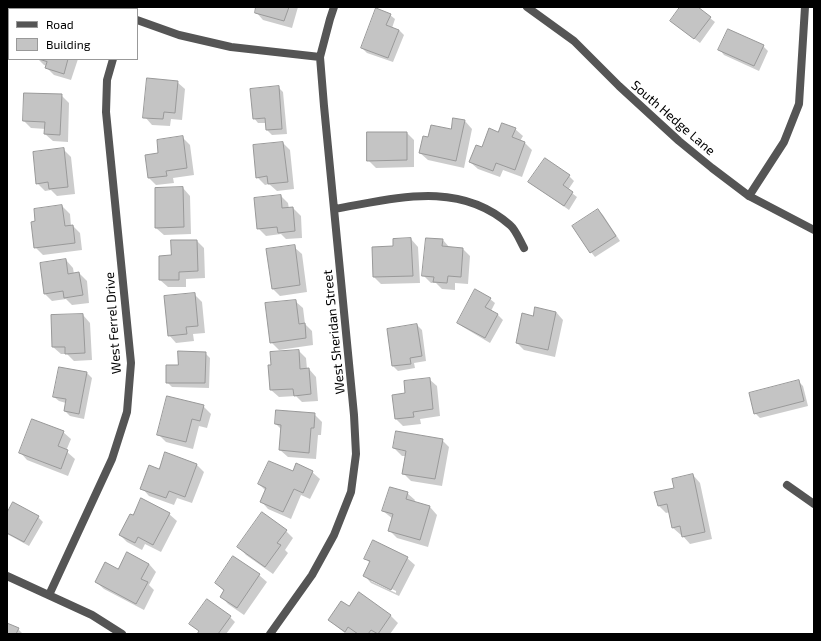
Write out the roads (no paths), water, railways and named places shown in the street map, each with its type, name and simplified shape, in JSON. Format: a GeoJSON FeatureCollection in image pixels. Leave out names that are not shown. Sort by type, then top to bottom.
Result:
{"type":"FeatureCollection","features":[{"type":"Feature","properties":{"kind":"street","name":"West Sheridan Street"},"geometry":{"type":"LineString","coordinates":[[270,634],[312,575],[334,535],[351,492],[356,454],[354,415],[320,57],[334,7]]}},
{"type":"Feature","properties":{"kind":"street","name":"South Hedge Lane"},"geometry":{"type":"LineString","coordinates":[[527,7],[574,41],[619,86],[679,141],[749,196],[814,230]]}},
{"type":"Feature","properties":{"kind":"street"},"geometry":{"type":"LineString","coordinates":[[749,196],[784,142],[799,104],[805,7]]}},
{"type":"Feature","properties":{"kind":"street"},"geometry":{"type":"LineString","coordinates":[[138,20],[179,35],[231,46],[320,57]]}},
{"type":"Feature","properties":{"kind":"street","name":"West Ferrel Drive"},"geometry":{"type":"LineString","coordinates":[[49,595],[112,459],[127,412],[131,363],[106,112],[107,80],[113,60]]}},
{"type":"Feature","properties":{"kind":"street"},"geometry":{"type":"LineString","coordinates":[[334,209],[416,196],[450,197],[484,207],[511,226],[524,248]]}},
{"type":"Feature","properties":{"kind":"street"},"geometry":{"type":"LineString","coordinates":[[787,485],[814,504]]}},
{"type":"Feature","properties":{"kind":"street"},"geometry":{"type":"LineString","coordinates":[[7,576],[92,615],[122,634]]}}]}
